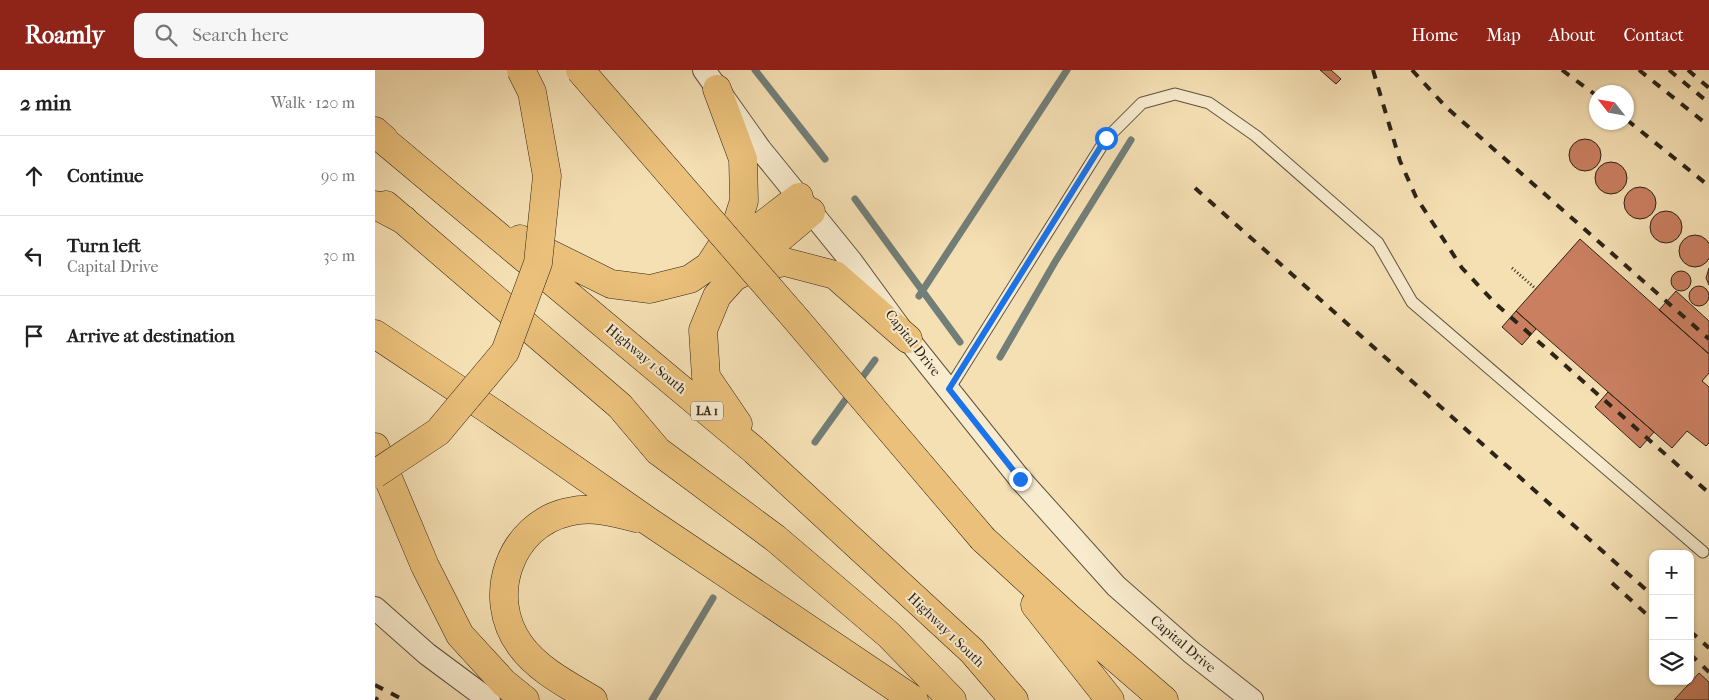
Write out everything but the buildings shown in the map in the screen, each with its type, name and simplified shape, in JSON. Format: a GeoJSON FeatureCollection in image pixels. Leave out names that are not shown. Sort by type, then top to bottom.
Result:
{"type":"FeatureCollection","features":[{"type":"Feature","properties":{"kind":"highway"},"geometry":{"type":"LineString","coordinates":[[375,474],[438,432],[505,352],[538,263],[547,176],[532,92],[521,70]]}},
{"type":"Feature","properties":{"kind":"highway"},"geometry":{"type":"LineString","coordinates":[[580,70],[796,319],[983,539],[1110,700]]}},
{"type":"Feature","properties":{"kind":"highway"},"geometry":{"type":"LineString","coordinates":[[709,266],[724,248],[737,223],[744,201],[743,159],[711,79]]}},
{"type":"Feature","properties":{"kind":"highway","name":"Highway 1 South"},"geometry":{"type":"LineString","coordinates":[[378,135],[755,451],[972,651],[1014,700]]}},
{"type":"Feature","properties":{"kind":"highway"},"geometry":{"type":"LineString","coordinates":[[375,197],[620,406],[659,451],[789,550],[889,635],[952,700]]}},
{"type":"Feature","properties":{"kind":"highway"},"geometry":{"type":"LineString","coordinates":[[375,205],[404,220]]}},
{"type":"Feature","properties":{"kind":"highway"},"geometry":{"type":"LineString","coordinates":[[480,219],[611,284],[650,288],[690,278],[805,205]]}},
{"type":"Feature","properties":{"kind":"highway"},"geometry":{"type":"LineString","coordinates":[[755,451],[706,377],[703,330],[717,296],[805,205]]}},
{"type":"Feature","properties":{"kind":"highway"},"geometry":{"type":"LineString","coordinates":[[734,277],[752,268],[785,262],[835,275],[908,339]]}},
{"type":"Feature","properties":{"kind":"highway"},"geometry":{"type":"LineString","coordinates":[[375,334],[914,700]]}},
{"type":"Feature","properties":{"kind":"highway"},"geometry":{"type":"LineString","coordinates":[[375,447],[425,566],[460,634],[504,683],[525,700]]}},
{"type":"Feature","properties":{"kind":"highway"},"geometry":{"type":"LineString","coordinates":[[593,700],[547,672],[520,645],[506,615],[504,592],[506,572],[520,542],[542,522],[554,516],[585,509],[603,510],[648,521]]}},
{"type":"Feature","properties":{"kind":"highway"},"geometry":{"type":"LineString","coordinates":[[983,539],[1068,617],[1164,700]]}},
{"type":"Feature","properties":{"kind":"street","name":"Capital Drive"},"geometry":{"type":"LineString","coordinates":[[711,79],[760,149],[851,261],[908,339],[1020,479],[1116,586],[1191,652],[1252,700]]}},
{"type":"Feature","properties":{"kind":"street"},"geometry":{"type":"LineString","coordinates":[[375,608],[427,654],[489,700]]}},
{"type":"Feature","properties":{"kind":"lane"},"geometry":{"type":"LineString","coordinates":[[949,389],[1106,138],[1142,103],[1175,94],[1209,103],[1257,136],[1378,243],[1412,302],[1703,552]]}},
{"type":"Feature","properties":{"kind":"path"},"geometry":{"type":"LineString","coordinates":[[1512,268],[1536,289]]}},
{"type":"Feature","properties":{"kind":"waterway"},"geometry":{"type":"LineString","coordinates":[[755,70],[825,159]]}},
{"type":"Feature","properties":{"kind":"waterway"},"geometry":{"type":"LineString","coordinates":[[919,296],[1067,70]]}},
{"type":"Feature","properties":{"kind":"waterway"},"geometry":{"type":"LineString","coordinates":[[1000,357],[1055,262],[1131,140]]}},
{"type":"Feature","properties":{"kind":"waterway"},"geometry":{"type":"LineString","coordinates":[[855,199],[960,342]]}},
{"type":"Feature","properties":{"kind":"waterway"},"geometry":{"type":"LineString","coordinates":[[858,383],[875,360]]}},
{"type":"Feature","properties":{"kind":"waterway"},"geometry":{"type":"LineString","coordinates":[[815,442],[851,392]]}},
{"type":"Feature","properties":{"kind":"waterway"},"geometry":{"type":"LineString","coordinates":[[652,700],[713,598]]}},
{"type":"Feature","properties":{"kind":"railway"},"geometry":{"type":"LineString","coordinates":[[1373,70],[1400,161],[1416,197],[1462,268],[1496,304],[1709,493]]}},
{"type":"Feature","properties":{"kind":"railway"},"geometry":{"type":"LineString","coordinates":[[1412,70],[1446,107],[1709,339]]}},
{"type":"Feature","properties":{"kind":"railway"},"geometry":{"type":"LineString","coordinates":[[1562,70],[1589,90]]}},
{"type":"Feature","properties":{"kind":"railway"},"geometry":{"type":"LineString","coordinates":[[1639,70],[1709,126]]}},
{"type":"Feature","properties":{"kind":"railway"},"geometry":{"type":"LineString","coordinates":[[1669,70],[1709,103]]}},
{"type":"Feature","properties":{"kind":"railway"},"geometry":{"type":"LineString","coordinates":[[1688,70],[1709,88]]}},
{"type":"Feature","properties":{"kind":"railway"},"geometry":{"type":"LineString","coordinates":[[1634,126],[1709,186]]}},
{"type":"Feature","properties":{"kind":"railway"},"geometry":{"type":"LineString","coordinates":[[1195,188],[1652,595]]}},
{"type":"Feature","properties":{"kind":"railway"},"geometry":{"type":"LineString","coordinates":[[1612,583],[1649,616]]}},
{"type":"Feature","properties":{"kind":"railway"},"geometry":{"type":"LineString","coordinates":[[1694,635],[1709,648]]}},
{"type":"Feature","properties":{"kind":"railway"},"geometry":{"type":"LineString","coordinates":[[1694,658],[1709,672]]}},
{"type":"Feature","properties":{"kind":"railway"},"geometry":{"type":"LineString","coordinates":[[375,685],[404,700]]}},
{"type":"Feature","properties":{"kind":"route"},"geometry":{"type":"LineString","coordinates":[[1020,479],[949,389],[1106,138]]}}]}
